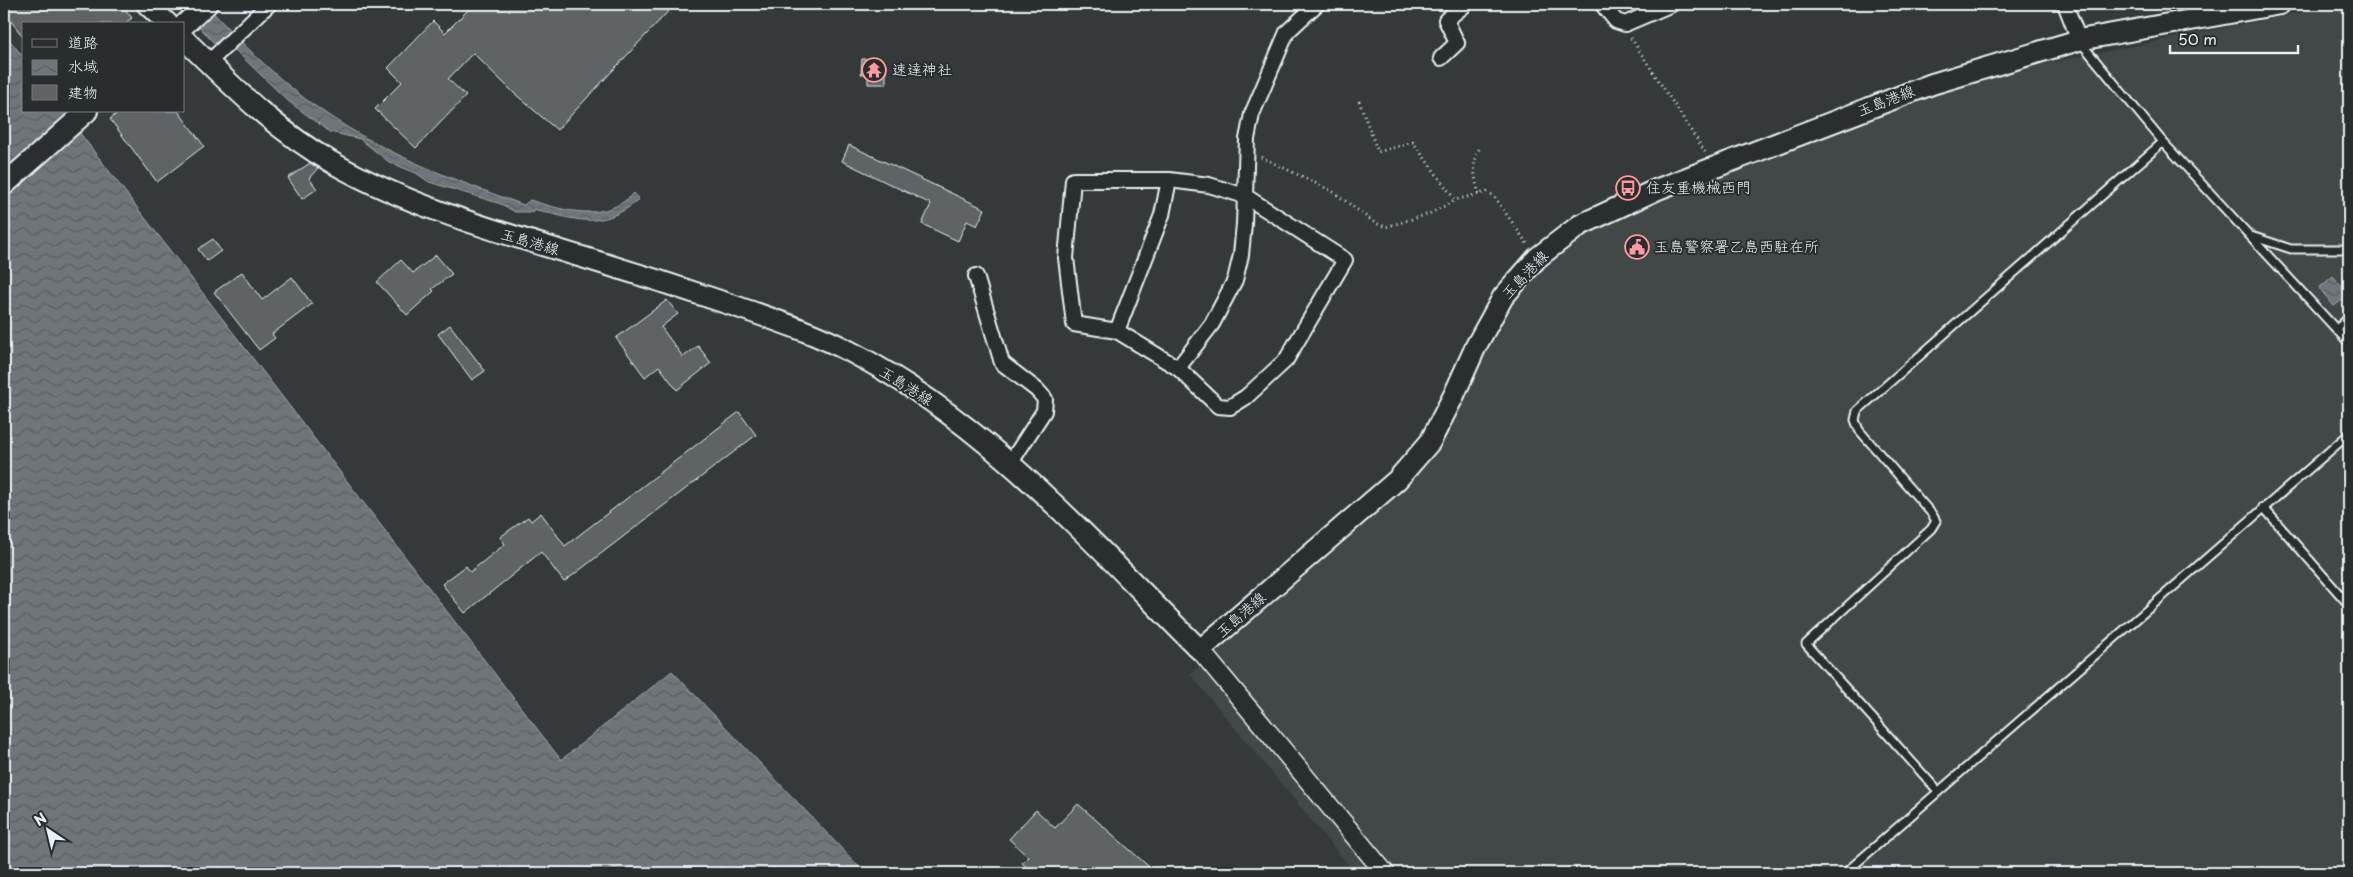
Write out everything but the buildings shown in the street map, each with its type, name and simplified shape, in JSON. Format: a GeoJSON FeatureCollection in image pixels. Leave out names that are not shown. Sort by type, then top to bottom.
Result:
{"type":"FeatureCollection","features":[{"type":"Feature","properties":{"kind":"main road"},"geometry":{"type":"LineString","coordinates":[[147,4],[166,22]]}},
{"type":"Feature","properties":{"kind":"main road"},"geometry":{"type":"LineString","coordinates":[[185,24],[207,4]]}},
{"type":"Feature","properties":{"kind":"main road","name":"玉島港線"},"geometry":{"type":"LineString","coordinates":[[185,40],[270,120],[331,162],[397,196],[485,229],[689,290],[783,323],[841,348],[920,392],[1011,462],[1200,650],[1397,480],[1430,442],[1476,346],[1503,296],[1537,258],[1580,225],[1658,189],[1932,84],[2079,40],[2280,4]]}},
{"type":"Feature","properties":{"kind":"main road"},"geometry":{"type":"LineString","coordinates":[[4,185],[86,112]]}},
{"type":"Feature","properties":{"kind":"street"},"geometry":{"type":"LineString","coordinates":[[208,63],[269,4]]}},
{"type":"Feature","properties":{"kind":"street"},"geometry":{"type":"LineString","coordinates":[[1178,368],[1212,324],[1235,280],[1241,255],[1246,147],[1252,114],[1287,32],[1317,4]]}},
{"type":"Feature","properties":{"kind":"street"},"geometry":{"type":"LineString","coordinates":[[1441,58],[1457,43],[1446,20],[1466,4]]}},
{"type":"Feature","properties":{"kind":"street"},"geometry":{"type":"LineString","coordinates":[[1602,4],[1616,21],[1625,24],[1672,4]]}},
{"type":"Feature","properties":{"kind":"street"},"geometry":{"type":"LineString","coordinates":[[2065,4],[2079,40]]}},
{"type":"Feature","properties":{"kind":"street"},"geometry":{"type":"LineString","coordinates":[[1073,180],[1169,180],[1209,185],[1245,196],[1345,260],[1286,360],[1246,397],[1230,407],[1218,406],[1178,368],[1117,331],[1074,324],[1066,258],[1073,180]]}},
{"type":"Feature","properties":{"kind":"street"},"geometry":{"type":"LineString","coordinates":[[1117,331],[1162,214],[1169,180]]}},
{"type":"Feature","properties":{"kind":"street"},"geometry":{"type":"LineString","coordinates":[[976,276],[1002,363],[1037,390],[1044,399],[1044,411],[1011,462]]}},
{"type":"Feature","properties":{"kind":"street"},"geometry":{"type":"LineString","coordinates":[[1200,650],[1385,873]]}},
{"type":"Feature","properties":{"kind":"lane"},"geometry":{"type":"LineString","coordinates":[[2079,40],[2162,142],[2349,343]]}},
{"type":"Feature","properties":{"kind":"lane"},"geometry":{"type":"LineString","coordinates":[[1938,792],[1806,644],[1931,529],[1936,521],[1859,430],[1855,420],[1857,411],[2162,142]]}},
{"type":"Feature","properties":{"kind":"lane"},"geometry":{"type":"LineString","coordinates":[[2250,236],[2291,249],[2349,249]]}},
{"type":"Feature","properties":{"kind":"lane"},"geometry":{"type":"LineString","coordinates":[[2337,329],[2349,317]]}},
{"type":"Feature","properties":{"kind":"lane"},"geometry":{"type":"LineString","coordinates":[[1845,873],[2349,434]]}},
{"type":"Feature","properties":{"kind":"lane"},"geometry":{"type":"LineString","coordinates":[[2263,508],[2349,605]]}},
{"type":"Feature","properties":{"kind":"path"},"geometry":{"type":"LineString","coordinates":[[1625,24],[1628,35],[1715,167]]}},
{"type":"Feature","properties":{"kind":"path"},"geometry":{"type":"LineString","coordinates":[[1359,101],[1378,152],[1414,142],[1456,200]]}},
{"type":"Feature","properties":{"kind":"path"},"geometry":{"type":"LineString","coordinates":[[1479,194],[1473,173],[1474,161],[1481,146]]}},
{"type":"Feature","properties":{"kind":"path"},"geometry":{"type":"LineString","coordinates":[[1246,147],[1283,169],[1332,191],[1381,226],[1390,227],[1406,222],[1429,214],[1456,200],[1487,192],[1493,195],[1537,258]]}},
{"type":"Feature","properties":{"kind":"shaded area"},"geometry":{"type":"Polygon","coordinates":[[[2349,4],[2349,873],[1355,873],[1190,674],[1402,488],[1439,445],[1465,400],[1487,347],[1510,301],[1544,265],[1586,232],[1880,111],[1934,93],[2009,71],[2349,4]]]}},
{"type":"Feature","properties":{"kind":"water"},"geometry":{"type":"Polygon","coordinates":[[[179,4],[205,4],[262,62],[308,101],[372,142],[422,165],[524,205],[530,200],[557,208],[584,212],[610,208],[623,202],[634,193],[639,200],[612,216],[588,220],[576,219],[533,209],[533,212],[515,212],[501,204],[429,182],[416,173],[389,162],[360,139],[330,132],[288,101],[234,49],[213,42],[179,4]]]}},
{"type":"Feature","properties":{"kind":"water"},"geometry":{"type":"Polygon","coordinates":[[[4,33],[22,56],[22,112],[64,112],[561,760],[672,671],[865,873],[4,873],[4,33]]]}},
{"type":"Feature","properties":{"kind":"water"},"geometry":{"type":"Polygon","coordinates":[[[2333,276],[2349,295],[2334,306],[2319,288],[2333,276]]]}},
{"type":"Feature","properties":{"kind":"place","name":"速達神社"},"geometry":{"type":"Point","coordinates":[874,70]}},
{"type":"Feature","properties":{"kind":"place","name":"住友重機械西門"},"geometry":{"type":"Point","coordinates":[1628,188]}},
{"type":"Feature","properties":{"kind":"place","name":"玉島警察署乙島西駐在所"},"geometry":{"type":"Point","coordinates":[1637,247]}}]}
